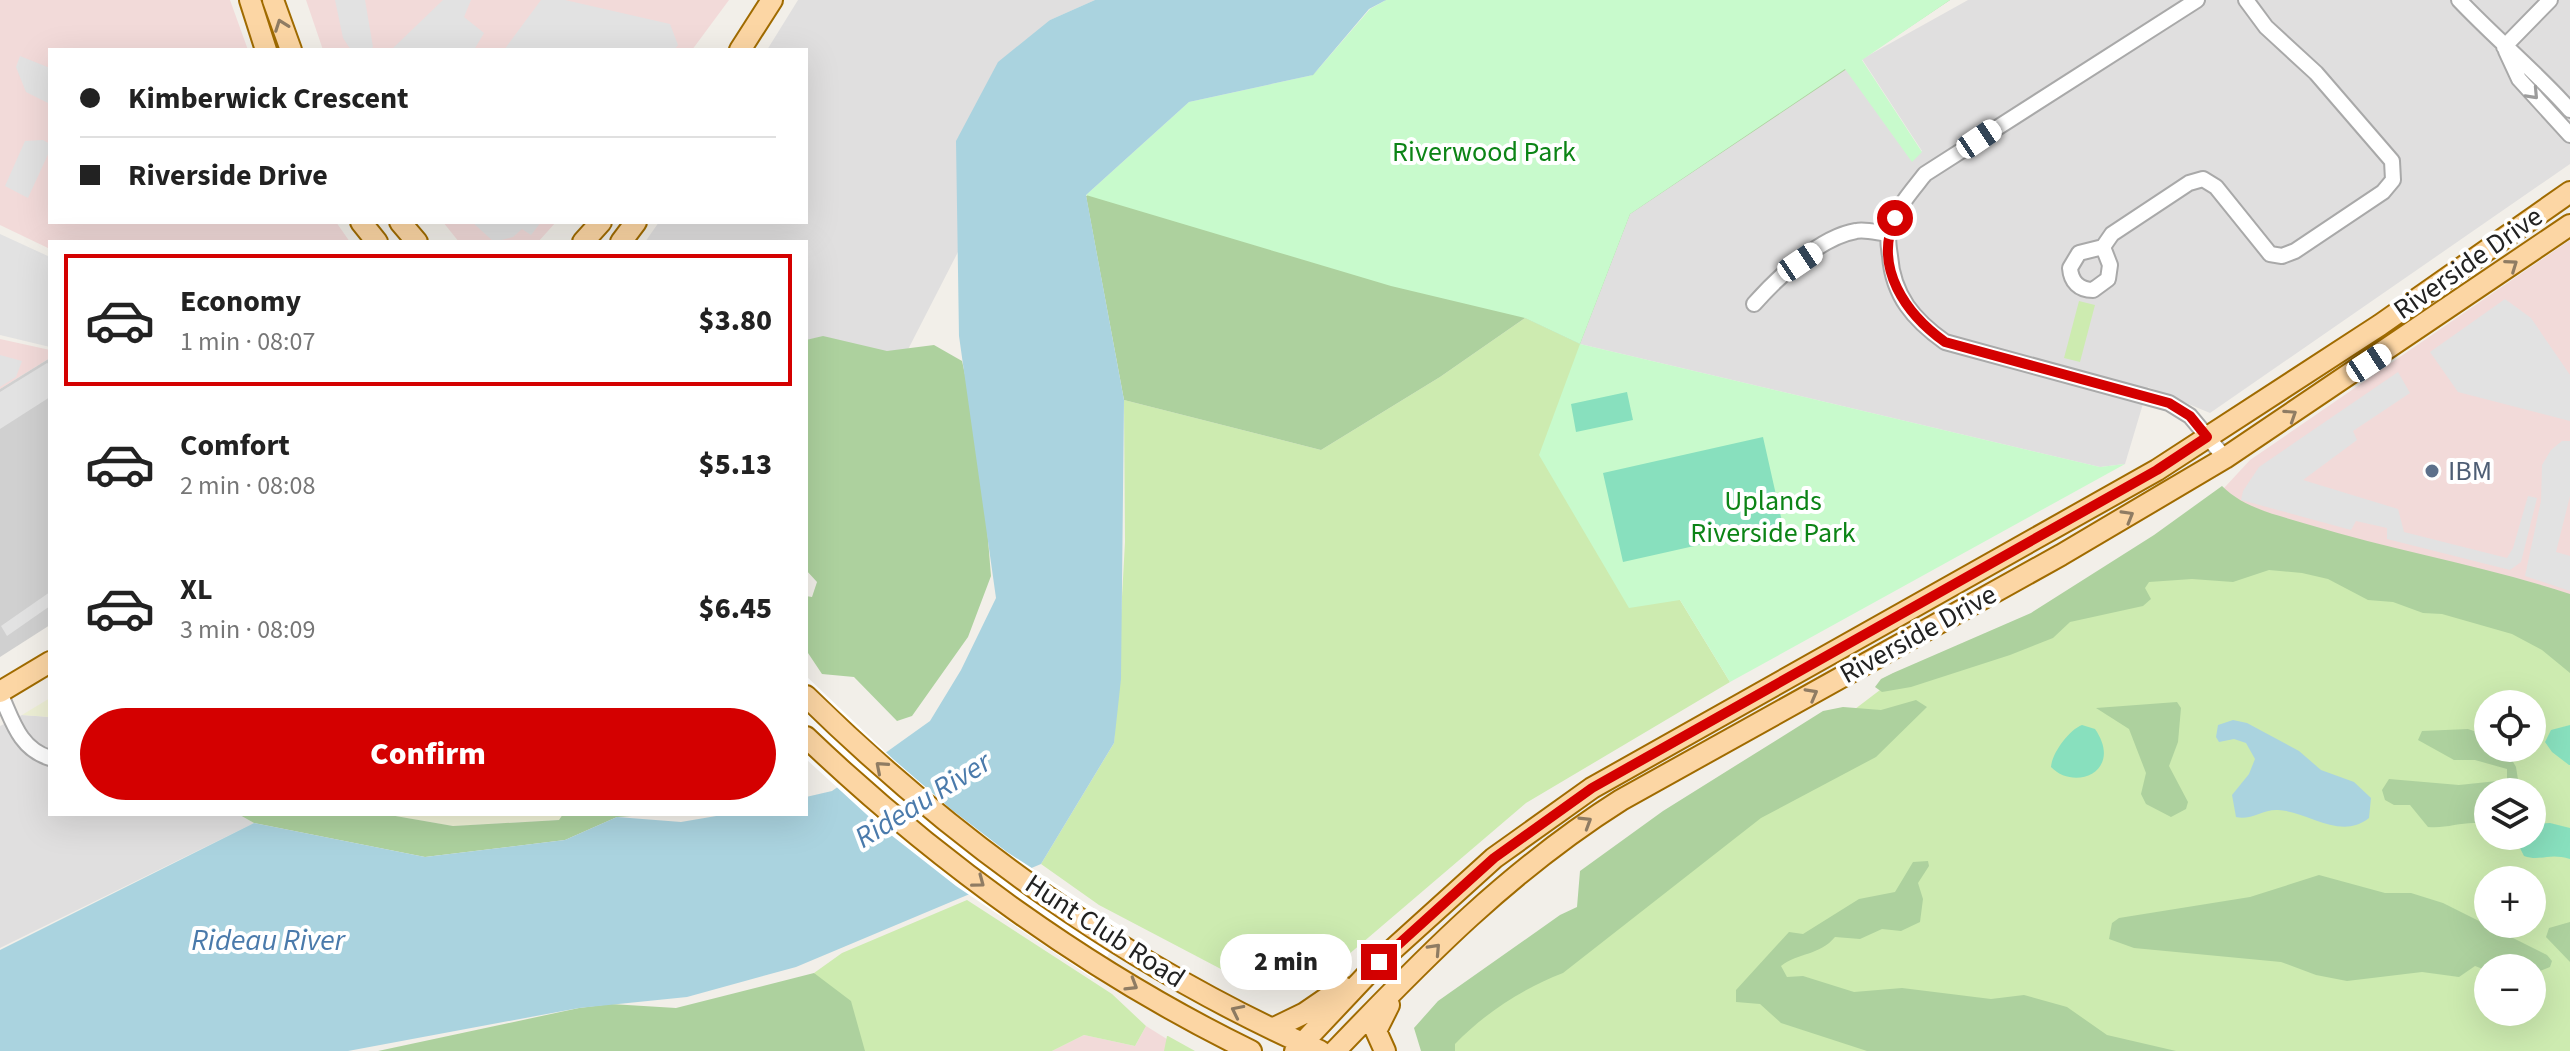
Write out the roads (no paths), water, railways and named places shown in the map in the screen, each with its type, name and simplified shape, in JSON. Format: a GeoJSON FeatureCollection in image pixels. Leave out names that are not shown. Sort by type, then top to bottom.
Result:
{"type":"FeatureCollection","features":[{"type":"Feature","properties":{"kind":"main road"},"geometry":{"type":"LineString","coordinates":[[250,0],[265,48]]}},
{"type":"Feature","properties":{"kind":"main road"},"geometry":{"type":"LineString","coordinates":[[273,0],[290,48]]}},
{"type":"Feature","properties":{"kind":"main road"},"geometry":{"type":"LineString","coordinates":[[741,48],[772,0]]}},
{"type":"Feature","properties":{"kind":"main road","name":"Riverside Drive"},"geometry":{"type":"LineString","coordinates":[[1306,1048],[1379,962],[1494,858],[1592,788],[2143,478],[2380,325],[2570,192]]}},
{"type":"Feature","properties":{"kind":"main road"},"geometry":{"type":"LineString","coordinates":[[363,224],[375,240]]}},
{"type":"Feature","properties":{"kind":"main road"},"geometry":{"type":"LineString","coordinates":[[402,224],[415,240]]}},
{"type":"Feature","properties":{"kind":"main road"},"geometry":{"type":"LineString","coordinates":[[585,240],[599,224]]}},
{"type":"Feature","properties":{"kind":"main road","name":"Riverside Drive"},"geometry":{"type":"LineString","coordinates":[[1335,1051],[1477,907],[1560,838],[1621,800],[2061,555],[2225,458],[2570,225]]}},
{"type":"Feature","properties":{"kind":"main road"},"geometry":{"type":"LineString","coordinates":[[0,692],[48,663]]}},
{"type":"Feature","properties":{"kind":"main road","name":"Hunt Club Road"},"geometry":{"type":"LineString","coordinates":[[808,698],[852,742],[1020,877],[1114,940],[1216,1001],[1306,1048]]}},
{"type":"Feature","properties":{"kind":"main road","name":"Hunt Club Road"},"geometry":{"type":"LineString","coordinates":[[808,739],[917,834],[998,896],[1100,965],[1251,1051]]}},
{"type":"Feature","properties":{"kind":"main road"},"geometry":{"type":"LineString","coordinates":[[1272,1029],[1305,1013],[1379,962]]}},
{"type":"Feature","properties":{"kind":"main road"},"geometry":{"type":"LineString","coordinates":[[1385,1051],[1376,1037],[1377,1026],[1411,975]]}},
{"type":"Feature","properties":{"kind":"main road"},"geometry":{"type":"LineString","coordinates":[[1164,1004],[1181,1025],[1221,1051]]}},
{"type":"Feature","properties":{"kind":"street"},"geometry":{"type":"LineString","coordinates":[[2197,0],[1925,174],[1902,203],[1888,234],[1891,270],[1900,297],[1918,322],[1945,342],[2169,403],[2190,416],[2225,458]]}},
{"type":"Feature","properties":{"kind":"street"},"geometry":{"type":"LineString","coordinates":[[2103,247],[2112,234],[2189,183],[2203,179],[2216,187],[2270,254],[2282,256],[2295,251],[2383,192],[2393,180],[2392,161],[2316,73],[2266,27],[2246,0]]}},
{"type":"Feature","properties":{"kind":"street"},"geometry":{"type":"LineString","coordinates":[[2459,0],[2570,110]]}},
{"type":"Feature","properties":{"kind":"street"},"geometry":{"type":"LineString","coordinates":[[2504,47],[2550,0]]}},
{"type":"Feature","properties":{"kind":"street"},"geometry":{"type":"LineString","coordinates":[[2504,47],[2519,79],[2570,135]]}},
{"type":"Feature","properties":{"kind":"street"},"geometry":{"type":"LineString","coordinates":[[1754,304],[1779,275],[1840,235],[1860,230],[1888,234]]}},
{"type":"Feature","properties":{"kind":"street"},"geometry":{"type":"LineString","coordinates":[[0,692],[23,741],[31,751],[48,757]]}},
{"type":"Feature","properties":{"kind":"water","name":"Rideau River"},"geometry":{"type":"Polygon","coordinates":[[[1095,0],[1386,0],[1369,9],[1313,75],[1189,102],[1086,195],[1124,400],[1121,679],[1114,743],[1041,864],[796,967],[687,997],[579,1008],[348,1051],[0,1051],[0,950],[254,823],[425,857],[565,840],[617,817],[681,822],[716,816],[808,816],[808,797],[832,791],[930,721],[961,670],[996,598],[959,336],[956,141],[998,62],[1050,20],[1095,0]]]}},
{"type":"Feature","properties":{"kind":"water"},"geometry":{"type":"Polygon","coordinates":[[[2233,720],[2247,723],[2299,751],[2321,770],[2354,782],[2371,798],[2369,818],[2347,827],[2278,810],[2236,817],[2232,795],[2249,774],[2255,759],[2246,743],[2234,739],[2219,742],[2216,737],[2218,725],[2233,720]]]}},
{"type":"Feature","properties":{"kind":"place","name":"IBM"},"geometry":{"type":"Point","coordinates":[2432,471]}},
{"type":"Feature","properties":{"kind":"park label","name":"Riverwood Park"},"geometry":{"type":"Point","coordinates":[1484,152]}},
{"type":"Feature","properties":{"kind":"park label","name":"Uplands Riverside Park"},"geometry":{"type":"Point","coordinates":[1773,517]}}]}
